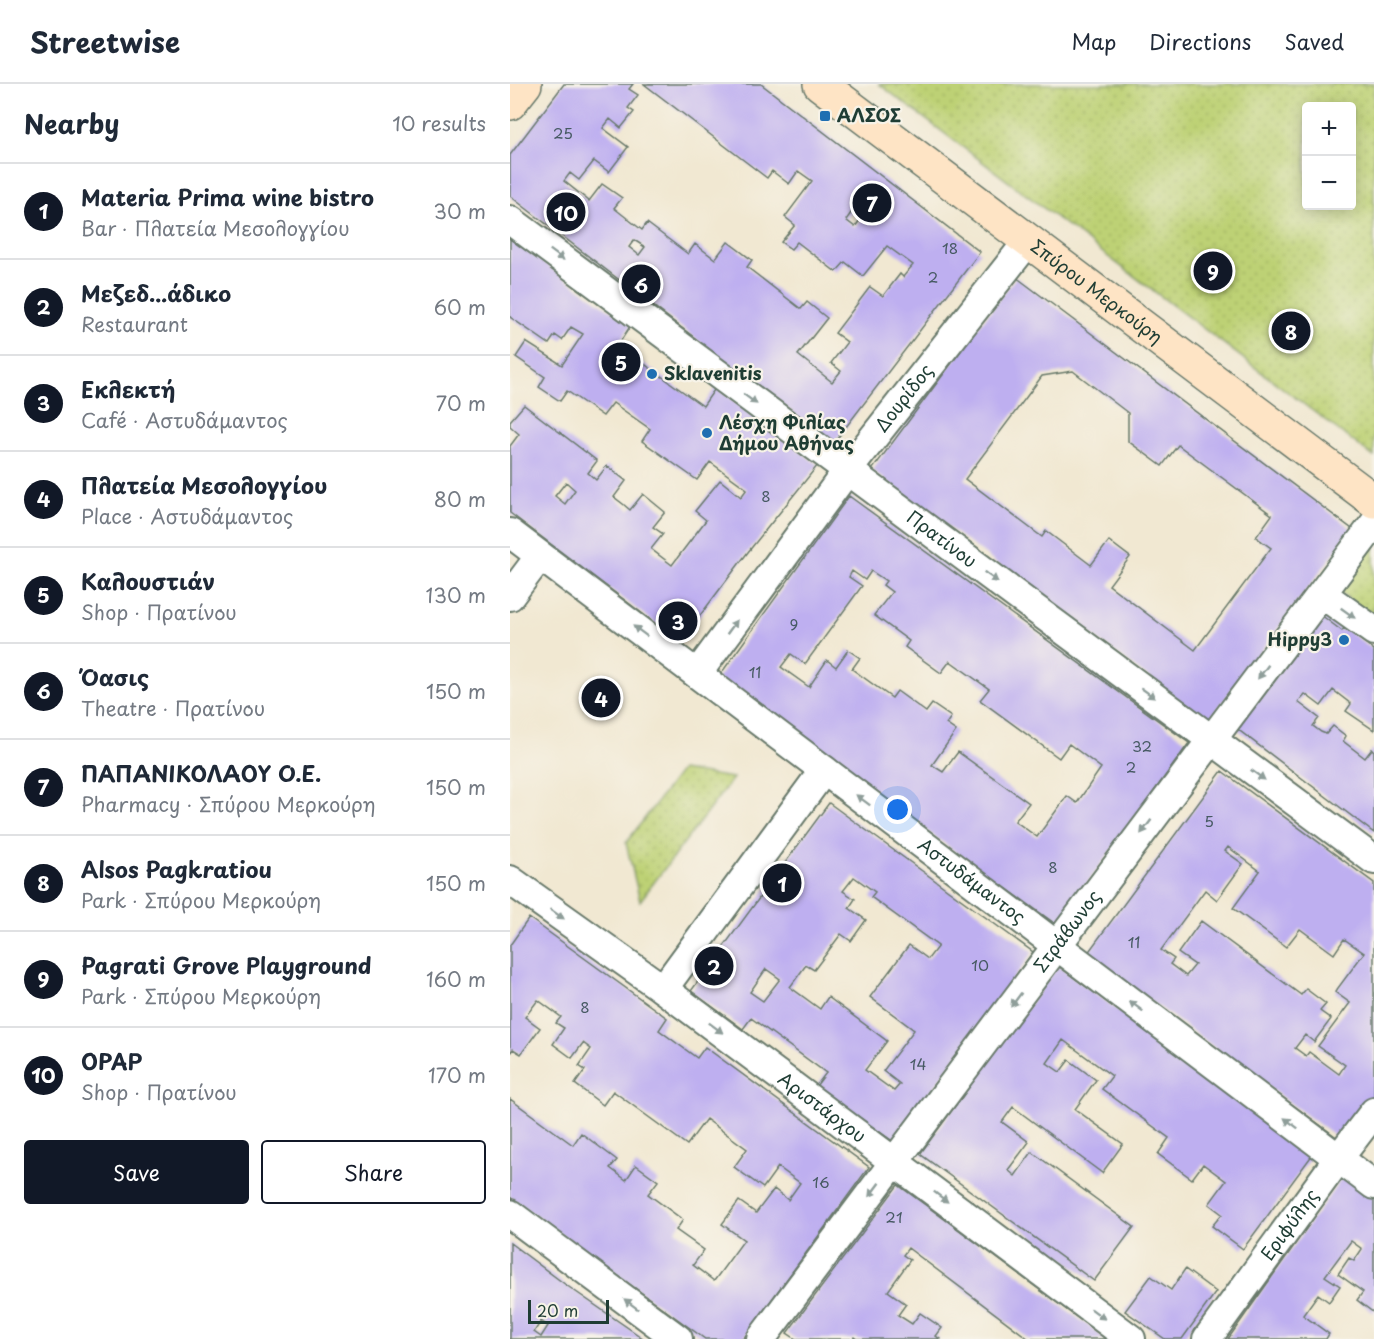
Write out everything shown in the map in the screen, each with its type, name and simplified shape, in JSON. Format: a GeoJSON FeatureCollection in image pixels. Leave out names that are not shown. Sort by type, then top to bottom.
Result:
{"type":"FeatureCollection","features":[{"type":"Feature","properties":{"kind":"main road"},"geometry":{"type":"LineString","coordinates":[[510,103],[525,84]]}},
{"type":"Feature","properties":{"kind":"main road","name":"Σπύρου Μερκούρη"},"geometry":{"type":"LineString","coordinates":[[820,84],[1374,501]]}},
{"type":"Feature","properties":{"kind":"street","name":"Πρατίνου"},"geometry":{"type":"LineString","coordinates":[[510,220],[1374,860]]}},
{"type":"Feature","properties":{"kind":"street","name":"Δουρίδος"},"geometry":{"type":"LineString","coordinates":[[697,674],[847,471],[1029,240]]}},
{"type":"Feature","properties":{"kind":"street","name":"Στράβωνος"},"geometry":{"type":"LineString","coordinates":[[761,1339],[1374,524]]}},
{"type":"Feature","properties":{"kind":"street","name":"Αστυδάμαντος"},"geometry":{"type":"LineString","coordinates":[[510,533],[1374,1185]]}},
{"type":"Feature","properties":{"kind":"street"},"geometry":{"type":"LineString","coordinates":[[510,596],[540,556]]}},
{"type":"Feature","properties":{"kind":"street"},"geometry":{"type":"LineString","coordinates":[[1322,594],[1374,632]]}},
{"type":"Feature","properties":{"kind":"street"},"geometry":{"type":"LineString","coordinates":[[663,989],[824,770]]}},
{"type":"Feature","properties":{"kind":"street","name":"Αριστάρχου"},"geometry":{"type":"LineString","coordinates":[[514,893],[663,989],[1131,1339]]}},
{"type":"Feature","properties":{"kind":"street","name":"Εριφύλης"},"geometry":{"type":"LineString","coordinates":[[1207,1339],[1374,1112]]}},
{"type":"Feature","properties":{"kind":"street"},"geometry":{"type":"LineString","coordinates":[[510,1214],[678,1339]]}},
{"type":"Feature","properties":{"kind":"green space"},"geometry":{"type":"Polygon","coordinates":[[[879,84],[1374,84],[1374,457],[879,84]]]}},
{"type":"Feature","properties":{"kind":"green space"},"geometry":{"type":"Polygon","coordinates":[[[1374,542],[1374,617],[1338,591],[1374,542]]]}},
{"type":"Feature","properties":{"kind":"green space"},"geometry":{"type":"Polygon","coordinates":[[[681,770],[733,778],[640,901],[626,843],[681,770]]]}},
{"type":"Feature","properties":{"kind":"building"},"geometry":{"type":"Polygon","coordinates":[[[564,84],[633,84],[629,89],[638,95],[628,108],[634,112],[621,128],[610,119],[603,128],[628,147],[609,172],[594,161],[579,180],[570,173],[564,181],[589,201],[602,184],[622,198],[614,208],[642,230],[647,223],[688,254],[695,244],[715,259],[728,242],[752,260],[747,267],[801,309],[807,302],[827,318],[798,355],[832,382],[841,371],[831,363],[847,342],[835,333],[870,287],[883,296],[900,274],[903,277],[913,265],[887,246],[863,276],[845,262],[836,272],[797,242],[791,249],[781,242],[795,225],[785,217],[812,181],[798,171],[789,184],[772,171],[767,178],[644,84],[761,84],[980,252],[833,444],[510,196],[510,155],[564,84]],[[856,206],[846,220],[855,227],[865,213],[856,206]],[[634,240],[629,247],[639,255],[645,247],[634,240]]]}},
{"type":"Feature","properties":{"kind":"building"},"geometry":{"type":"Polygon","coordinates":[[[510,239],[631,325],[618,345],[703,406],[716,387],[818,465],[680,642],[510,513],[510,446],[519,434],[510,426],[510,421],[524,405],[597,461],[588,473],[596,480],[607,466],[626,481],[614,497],[630,510],[643,494],[665,512],[653,527],[663,534],[651,549],[672,565],[706,520],[695,511],[720,480],[741,497],[747,489],[710,462],[697,480],[642,441],[650,429],[613,403],[603,416],[567,391],[560,401],[539,387],[545,377],[516,357],[526,342],[562,365],[583,334],[571,327],[562,340],[555,335],[549,344],[510,317],[510,239]],[[566,482],[555,496],[565,504],[575,490],[566,482]]]}},
{"type":"Feature","properties":{"kind":"building"},"geometry":{"type":"Polygon","coordinates":[[[1016,277],[1352,529],[1208,722],[872,470],[1016,277]],[[1073,371],[1042,376],[965,479],[1042,537],[1046,531],[1091,565],[1109,541],[1130,557],[1109,585],[1195,650],[1271,548],[1256,537],[1272,515],[1178,445],[1162,466],[1128,441],[1128,413],[1073,371]]]}},
{"type":"Feature","properties":{"kind":"building"},"geometry":{"type":"Polygon","coordinates":[[[849,496],[1189,743],[1057,925],[717,679],[849,496]],[[852,571],[849,577],[862,586],[805,664],[791,654],[781,667],[809,687],[827,660],[836,667],[848,650],[860,658],[852,669],[892,698],[897,691],[926,712],[932,704],[951,717],[946,724],[956,731],[932,765],[943,772],[958,752],[1029,803],[1015,821],[1037,837],[1067,796],[1077,803],[1101,768],[1069,744],[1059,758],[980,700],[989,689],[950,661],[941,673],[905,647],[909,641],[874,615],[892,592],[883,585],[886,581],[871,571],[865,580],[852,571]]]}},
{"type":"Feature","properties":{"kind":"building"},"geometry":{"type":"Polygon","coordinates":[[[1321,615],[1342,631],[1344,628],[1374,650],[1374,730],[1346,711],[1351,704],[1333,690],[1321,706],[1305,694],[1298,702],[1319,718],[1313,726],[1321,732],[1326,734],[1333,726],[1346,736],[1343,741],[1365,758],[1372,749],[1374,751],[1374,833],[1236,728],[1321,615]]]}},
{"type":"Feature","properties":{"kind":"building"},"geometry":{"type":"Polygon","coordinates":[[[1222,771],[1374,883],[1374,1097],[1342,1141],[1087,954],[1222,771]],[[1228,847],[1225,851],[1243,864],[1217,900],[1205,890],[1161,950],[1174,959],[1170,964],[1186,976],[1195,965],[1178,953],[1201,921],[1301,995],[1306,989],[1326,1004],[1320,1011],[1331,1019],[1314,1042],[1305,1035],[1295,1048],[1306,1056],[1309,1052],[1339,1074],[1345,1065],[1318,1046],[1350,1003],[1335,992],[1364,953],[1344,939],[1334,954],[1300,929],[1286,947],[1233,908],[1260,871],[1228,847]]]}},
{"type":"Feature","properties":{"kind":"building"},"geometry":{"type":"Polygon","coordinates":[[[829,803],[1033,952],[894,1142],[816,1086],[826,1073],[751,1018],[743,1029],[691,991],[829,803]],[[854,877],[843,891],[855,899],[849,908],[866,920],[851,941],[841,934],[814,970],[806,965],[790,987],[820,1009],[828,997],[887,1041],[865,1070],[894,1091],[900,1084],[883,1071],[914,1030],[870,997],[909,945],[928,959],[938,946],[871,897],[875,892],[854,877]],[[766,969],[750,992],[763,1001],[780,979],[766,969]]]}},
{"type":"Feature","properties":{"kind":"building"},"geometry":{"type":"Polygon","coordinates":[[[529,918],[667,1018],[659,1030],[697,1058],[705,1047],[869,1167],[743,1339],[705,1339],[510,1197],[510,1099],[573,1145],[581,1133],[617,1160],[610,1168],[626,1180],[636,1165],[658,1181],[648,1194],[683,1220],[676,1230],[704,1250],[693,1265],[714,1281],[744,1240],[722,1224],[739,1201],[756,1213],[774,1189],[788,1200],[800,1183],[778,1167],[763,1188],[734,1167],[747,1149],[706,1119],[687,1145],[613,1091],[603,1105],[575,1084],[585,1070],[579,1066],[591,1049],[583,1043],[572,1058],[553,1044],[564,1028],[556,1023],[561,1017],[538,1000],[525,1017],[540,1028],[521,1054],[513,1049],[510,1053],[510,945],[529,918]]]}},
{"type":"Feature","properties":{"kind":"building"},"geometry":{"type":"Polygon","coordinates":[[[1058,966],[1313,1154],[1243,1249],[1212,1226],[1222,1214],[1209,1204],[1226,1181],[1203,1164],[1192,1179],[1158,1154],[1169,1138],[1102,1089],[1112,1076],[1063,1040],[1047,1063],[1060,1072],[1069,1060],[1096,1080],[1075,1109],[1123,1144],[1102,1173],[1013,1107],[1002,1122],[1029,1142],[1008,1170],[1015,1176],[1032,1152],[1134,1227],[1094,1281],[920,1154],[1058,966]]]}},
{"type":"Feature","properties":{"kind":"building"},"geometry":{"type":"Polygon","coordinates":[[[1344,1175],[1374,1198],[1374,1313],[1357,1300],[1363,1292],[1338,1274],[1349,1258],[1354,1261],[1362,1249],[1351,1241],[1325,1276],[1340,1286],[1329,1302],[1318,1294],[1303,1315],[1329,1334],[1326,1339],[1228,1339],[1344,1175]]]}},
{"type":"Feature","properties":{"kind":"building"},"geometry":{"type":"Polygon","coordinates":[[[898,1185],[1106,1339],[1029,1339],[908,1248],[903,1255],[910,1260],[888,1291],[906,1304],[898,1315],[912,1324],[920,1313],[942,1328],[936,1336],[940,1339],[857,1339],[854,1337],[853,1339],[796,1339],[787,1333],[898,1185]]]}},
{"type":"Feature","properties":{"kind":"building"},"geometry":{"type":"Polygon","coordinates":[[[510,1243],[644,1339],[510,1339],[510,1243]],[[541,1321],[534,1332],[541,1337],[548,1326],[541,1321]]]}},
{"type":"Feature","properties":{"kind":"building"},"geometry":{"type":"Polygon","coordinates":[[[1185,1269],[1216,1292],[1182,1339],[1165,1339],[1125,1311],[1151,1276],[1171,1290],[1185,1269]]]}},
{"type":"Feature","properties":{"kind":"place","name":"ΑΛΣΟΣ"},"geometry":{"type":"Point","coordinates":[825,116]}},
{"type":"Feature","properties":{"kind":"place","name":"ΠΑΠΑΝΙΚΟΛΑΟΥ Ο.Ε."},"geometry":{"type":"Point","coordinates":[872,203]}},
{"type":"Feature","properties":{"kind":"place","name":"OPAP"},"geometry":{"type":"Point","coordinates":[566,212]}},
{"type":"Feature","properties":{"kind":"place","name":"Pagrati Grove Playground"},"geometry":{"type":"Point","coordinates":[1213,271]}},
{"type":"Feature","properties":{"kind":"place","name":"Όασις"},"geometry":{"type":"Point","coordinates":[641,284]}},
{"type":"Feature","properties":{"kind":"place","name":"Alsos Pagkratiou"},"geometry":{"type":"Point","coordinates":[1291,331]}},
{"type":"Feature","properties":{"kind":"place","name":"Καλουστιάν"},"geometry":{"type":"Point","coordinates":[621,362]}},
{"type":"Feature","properties":{"kind":"place","name":"Sklavenitis"},"geometry":{"type":"Point","coordinates":[652,374]}},
{"type":"Feature","properties":{"kind":"place","name":"Λέσχη Φιλίας Δήμου Αθήνας"},"geometry":{"type":"Point","coordinates":[707,433]}},
{"type":"Feature","properties":{"kind":"place","name":"Εκλεκτή"},"geometry":{"type":"Point","coordinates":[678,621]}},
{"type":"Feature","properties":{"kind":"place","name":"Hippy3"},"geometry":{"type":"Point","coordinates":[1344,640]}},
{"type":"Feature","properties":{"kind":"place","name":"Πλατεία Μεσολογγίου"},"geometry":{"type":"Point","coordinates":[601,698]}},
{"type":"Feature","properties":{"kind":"place","name":"Materia Prima wine bistro"},"geometry":{"type":"Point","coordinates":[782,883]}},
{"type":"Feature","properties":{"kind":"place","name":"Μεζεδ...άδικο"},"geometry":{"type":"Point","coordinates":[714,966]}}]}
